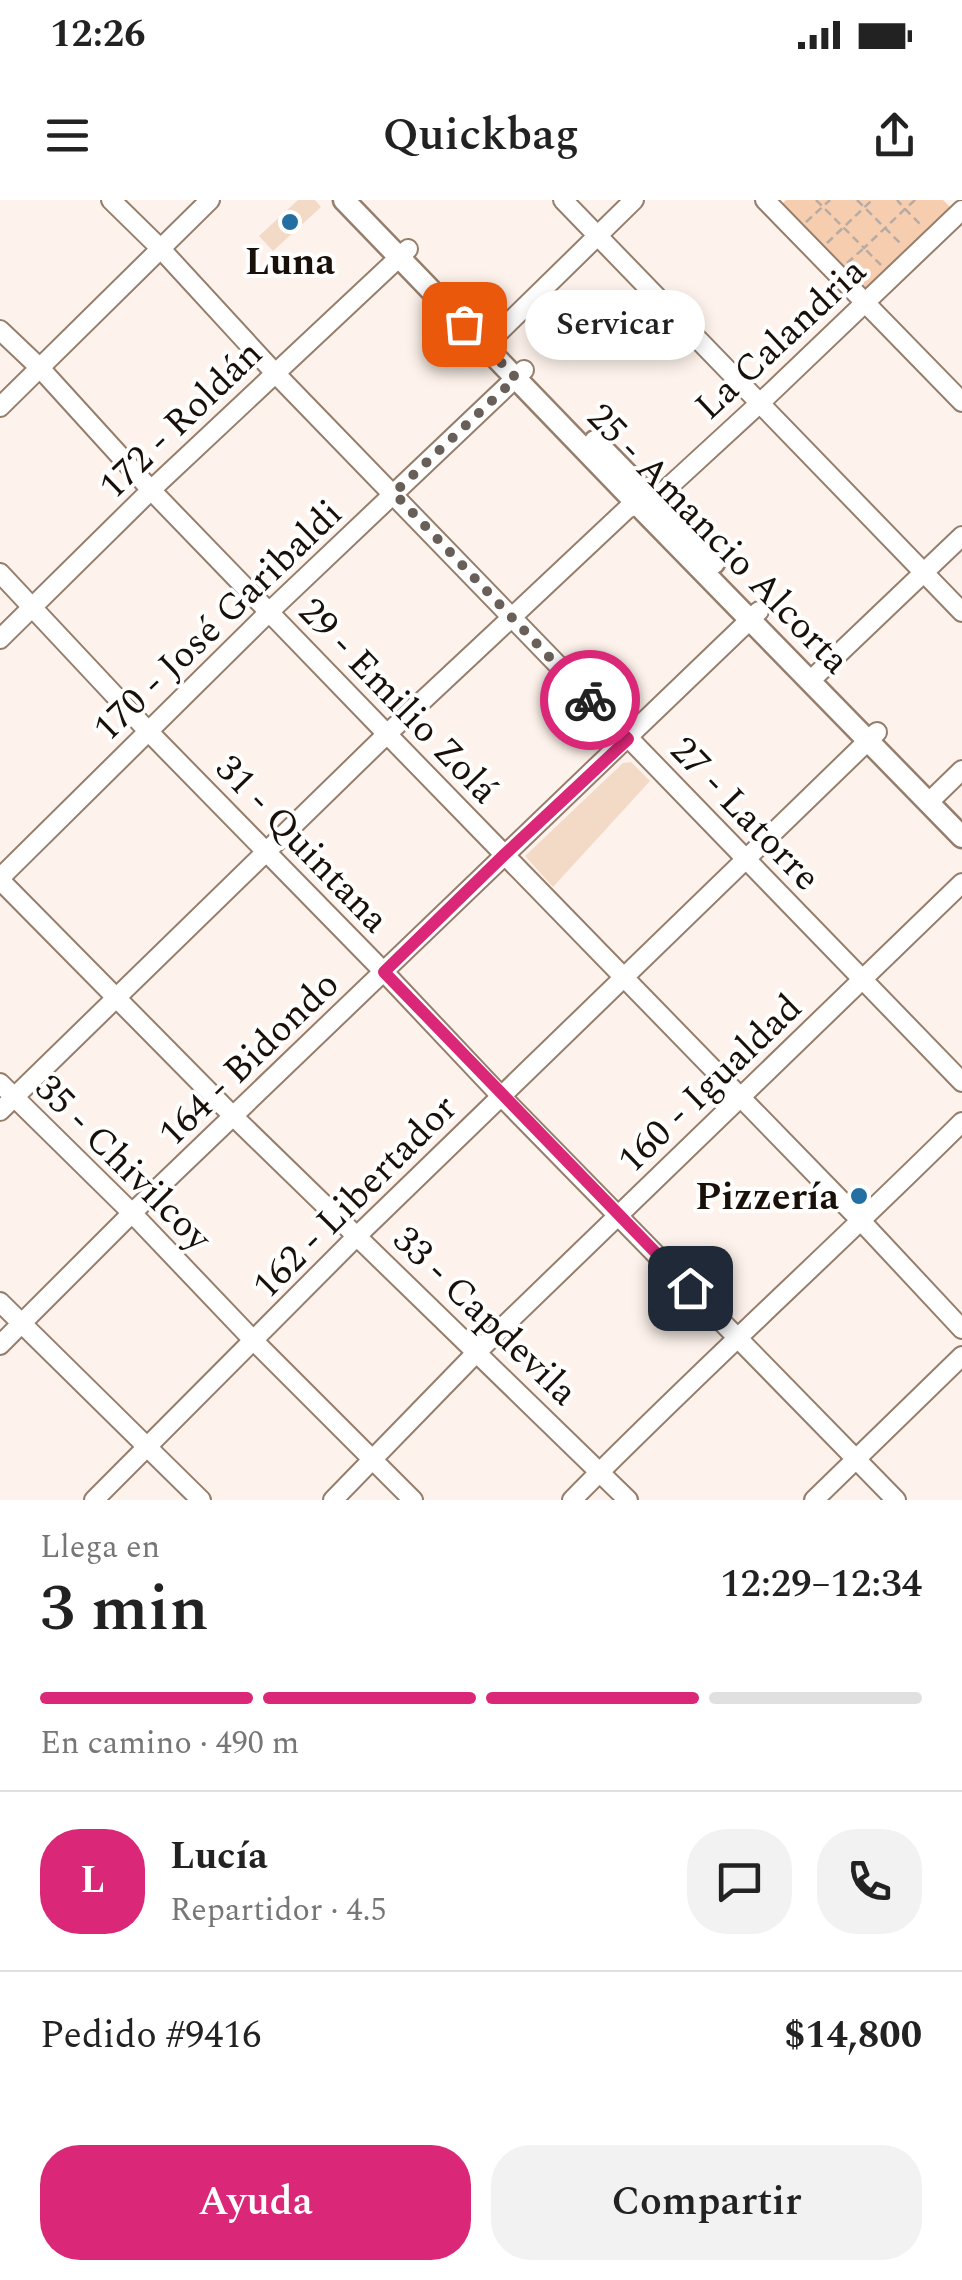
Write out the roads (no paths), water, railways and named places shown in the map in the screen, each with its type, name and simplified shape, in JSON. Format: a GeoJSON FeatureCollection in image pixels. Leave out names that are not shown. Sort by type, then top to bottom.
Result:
{"type":"FeatureCollection","features":[{"type":"Feature","properties":{"kind":"main road"},"geometry":{"type":"LineString","coordinates":[[355,202],[520,374]]}},
{"type":"Feature","properties":{"kind":"main road","name":"25 - Amancio Alcorta"},"geometry":{"type":"LineString","coordinates":[[520,374],[933,798],[962,837]]}},
{"type":"Feature","properties":{"kind":"main road"},"geometry":{"type":"LineString","coordinates":[[933,798],[962,818]]}},
{"type":"Feature","properties":{"kind":"street","name":"27 - Latorre"},"geometry":{"type":"LineString","coordinates":[[110,200],[962,1082]]}},
{"type":"Feature","properties":{"kind":"street"},"geometry":{"type":"LineString","coordinates":[[0,407],[210,200]]}},
{"type":"Feature","properties":{"kind":"street"},"geometry":{"type":"LineString","coordinates":[[563,200],[962,612]]}},
{"type":"Feature","properties":{"kind":"street"},"geometry":{"type":"LineString","coordinates":[[489,342],[634,200]]}},
{"type":"Feature","properties":{"kind":"street"},"geometry":{"type":"LineString","coordinates":[[765,200],[962,402]]}},
{"type":"Feature","properties":{"kind":"street","name":"La Calandria"},"geometry":{"type":"LineString","coordinates":[[7,1104],[510,618],[627,509],[661,494],[962,210]]}},
{"type":"Feature","properties":{"kind":"street","name":"172 - Roldán"},"geometry":{"type":"LineString","coordinates":[[0,638],[403,253]]}},
{"type":"Feature","properties":{"kind":"street","name":"29 - Emilio Zolá"},"geometry":{"type":"LineString","coordinates":[[0,330],[962,1330]]}},
{"type":"Feature","properties":{"kind":"street","name":"170 - José Garibaldi"},"geometry":{"type":"LineString","coordinates":[[0,879],[269,612],[520,374]]}},
{"type":"Feature","properties":{"kind":"street"},"geometry":{"type":"LineString","coordinates":[[814,677],[962,536]]}},
{"type":"Feature","properties":{"kind":"street","name":"31 - Quintana"},"geometry":{"type":"LineString","coordinates":[[0,573],[148,731],[896,1500]]}},
{"type":"Feature","properties":{"kind":"street","name":"164 - Bidondo"},"geometry":{"type":"LineString","coordinates":[[0,1345],[754,615]]}},
{"type":"Feature","properties":{"kind":"street","name":"162 - Libertador"},"geometry":{"type":"LineString","coordinates":[[94,1500],[358,1236],[872,736]]}},
{"type":"Feature","properties":{"kind":"street"},"geometry":{"type":"LineString","coordinates":[[933,798],[962,770]]}},
{"type":"Feature","properties":{"kind":"street","name":"33 - Capdevila"},"geometry":{"type":"LineString","coordinates":[[0,879],[234,1116],[628,1500]]}},
{"type":"Feature","properties":{"kind":"street","name":"160 - Igualdad"},"geometry":{"type":"LineString","coordinates":[[333,1500],[477,1352],[962,883]]}},
{"type":"Feature","properties":{"kind":"street","name":"35 - Chivilcoy"},"geometry":{"type":"LineString","coordinates":[[0,1083],[7,1104],[132,1214],[412,1500]]}},
{"type":"Feature","properties":{"kind":"street"},"geometry":{"type":"LineString","coordinates":[[572,1500],[962,1122]]}},
{"type":"Feature","properties":{"kind":"street"},"geometry":{"type":"LineString","coordinates":[[0,1302],[200,1500]]}},
{"type":"Feature","properties":{"kind":"street"},"geometry":{"type":"LineString","coordinates":[[814,1500],[962,1356]]}},
{"type":"Feature","properties":{"kind":"place","name":"Luna"},"geometry":{"type":"Point","coordinates":[290,222]}},
{"type":"Feature","properties":{"kind":"place","name":"Servicar"},"geometry":{"type":"Point","coordinates":[464,324]}},
{"type":"Feature","properties":{"kind":"place","name":"Pizzería"},"geometry":{"type":"Point","coordinates":[859,1196]}}]}
